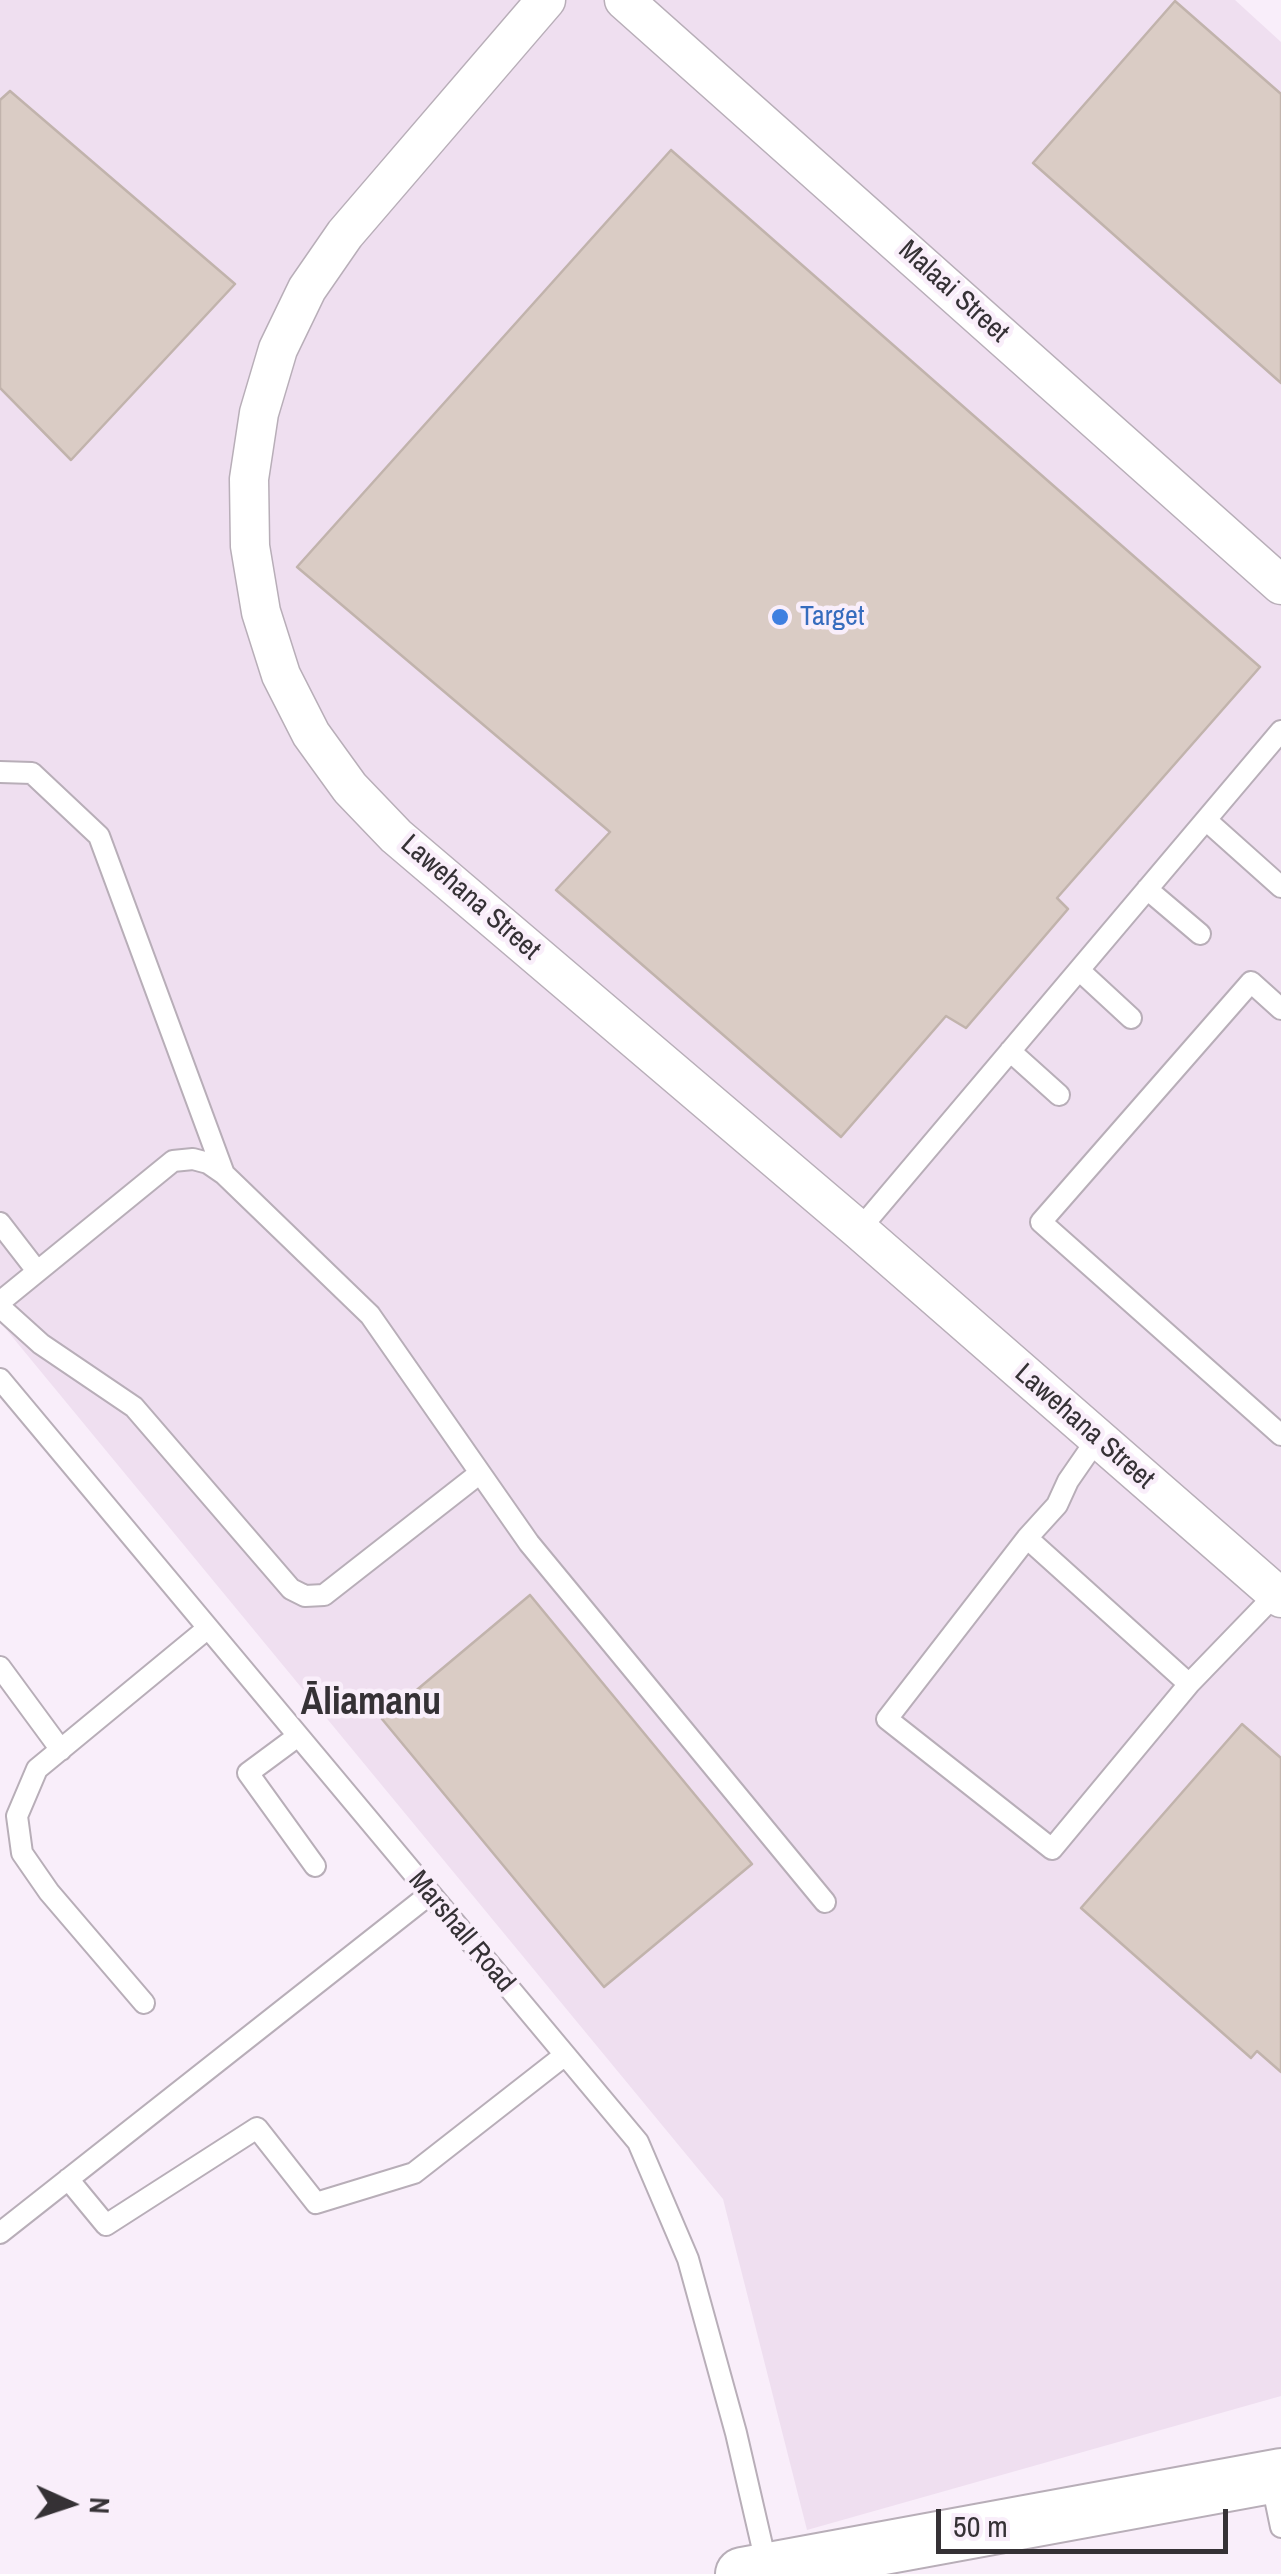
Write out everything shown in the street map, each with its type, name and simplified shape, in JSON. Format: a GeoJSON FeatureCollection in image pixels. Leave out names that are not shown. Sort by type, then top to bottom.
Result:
{"type":"FeatureCollection","features":[{"type":"Feature","properties":{"kind":"main road"},"geometry":{"type":"LineString","coordinates":[[759,2572],[1276,2476]]}},
{"type":"Feature","properties":{"kind":"street","name":"Lawehana Street"},"geometry":{"type":"LineString","coordinates":[[546,0],[345,234],[308,289],[278,349],[259,414],[249,479],[250,546],[260,612],[281,675],[304,720],[350,788],[396,836],[858,1230],[1278,1596]]}},
{"type":"Feature","properties":{"kind":"street","name":"Malaai Street"},"geometry":{"type":"LineString","coordinates":[[624,0],[1281,584]]}},
{"type":"Feature","properties":{"kind":"lane"},"geometry":{"type":"LineString","coordinates":[[858,1230],[1281,731]]}},
{"type":"Feature","properties":{"kind":"lane"},"geometry":{"type":"LineString","coordinates":[[0,772],[32,773],[99,836],[224,1174]]}},
{"type":"Feature","properties":{"kind":"lane"},"geometry":{"type":"LineString","coordinates":[[1206,820],[1281,888]]}},
{"type":"Feature","properties":{"kind":"lane"},"geometry":{"type":"LineString","coordinates":[[1147,889],[1200,934]]}},
{"type":"Feature","properties":{"kind":"lane"},"geometry":{"type":"LineString","coordinates":[[1079,970],[1130,1018]]}},
{"type":"Feature","properties":{"kind":"lane"},"geometry":{"type":"LineString","coordinates":[[1281,1009],[1251,982],[1040,1222],[1281,1436]]}},
{"type":"Feature","properties":{"kind":"lane"},"geometry":{"type":"LineString","coordinates":[[1010,1051],[1059,1095]]}},
{"type":"Feature","properties":{"kind":"lane"},"geometry":{"type":"LineString","coordinates":[[480,1473],[324,1596],[305,1596],[291,1590],[134,1407],[41,1344],[0,1304],[173,1161],[193,1159],[224,1174],[370,1315],[480,1473],[529,1544],[825,1902]]}},
{"type":"Feature","properties":{"kind":"lane"},"geometry":{"type":"LineString","coordinates":[[0,1223],[37,1271]]}},
{"type":"Feature","properties":{"kind":"lane","name":"Marshall Road"},"geometry":{"type":"LineString","coordinates":[[0,1379],[638,2142],[688,2259],[736,2432],[759,2572]]}},
{"type":"Feature","properties":{"kind":"lane"},"geometry":{"type":"LineString","coordinates":[[1097,1438],[1057,1505],[887,1719],[1052,1850],[1189,1684],[1278,1596]]}},
{"type":"Feature","properties":{"kind":"lane"},"geometry":{"type":"LineString","coordinates":[[1027,1538],[1189,1684]]}},
{"type":"Feature","properties":{"kind":"lane"},"geometry":{"type":"LineString","coordinates":[[144,2003],[49,1892],[22,1853],[17,1816],[37,1770],[208,1628]]}},
{"type":"Feature","properties":{"kind":"lane"},"geometry":{"type":"LineString","coordinates":[[0,1667],[61,1750]]}},
{"type":"Feature","properties":{"kind":"lane"},"geometry":{"type":"LineString","coordinates":[[298,1736],[248,1773],[314,1866]]}},
{"type":"Feature","properties":{"kind":"lane"},"geometry":{"type":"LineString","coordinates":[[0,2233],[430,1894]]}},
{"type":"Feature","properties":{"kind":"lane"},"geometry":{"type":"LineString","coordinates":[[68,2179],[106,2225],[257,2128],[316,2203],[414,2173],[565,2056]]}},
{"type":"Feature","properties":{"kind":"lane"},"geometry":{"type":"LineString","coordinates":[[1276,2476],[1281,2527]]}},
{"type":"Feature","properties":{"kind":"shaded area"},"geometry":{"type":"Polygon","coordinates":[[[0,0],[1235,0],[1281,42],[1281,2396],[807,2530],[723,2199],[0,1322],[0,0]]]}},
{"type":"Feature","properties":{"kind":"building"},"geometry":{"type":"Polygon","coordinates":[[[1175,1],[1281,94],[1281,383],[1033,163],[1175,1]]]}},
{"type":"Feature","properties":{"kind":"building"},"geometry":{"type":"Polygon","coordinates":[[[10,91],[235,284],[71,460],[0,388],[0,100],[10,91]]]}},
{"type":"Feature","properties":{"kind":"building","name":"Target"},"geometry":{"type":"Polygon","coordinates":[[[671,150],[1260,667],[1057,898],[1068,909],[966,1028],[946,1016],[841,1137],[556,890],[610,832],[297,567],[671,150]]]}},
{"type":"Feature","properties":{"kind":"building"},"geometry":{"type":"Polygon","coordinates":[[[530,1595],[752,1864],[604,1987],[382,1719],[530,1595]]]}},
{"type":"Feature","properties":{"kind":"building"},"geometry":{"type":"Polygon","coordinates":[[[1242,1724],[1281,1758],[1281,2072],[1257,2051],[1251,2058],[1081,1908],[1242,1724]]]}},
{"type":"Feature","properties":{"kind":"place","name":"Target"},"geometry":{"type":"Point","coordinates":[780,617]}},
{"type":"Feature","properties":{"kind":"district","name":"Āliamanu"},"geometry":{"type":"Point","coordinates":[371,1704]}}]}
